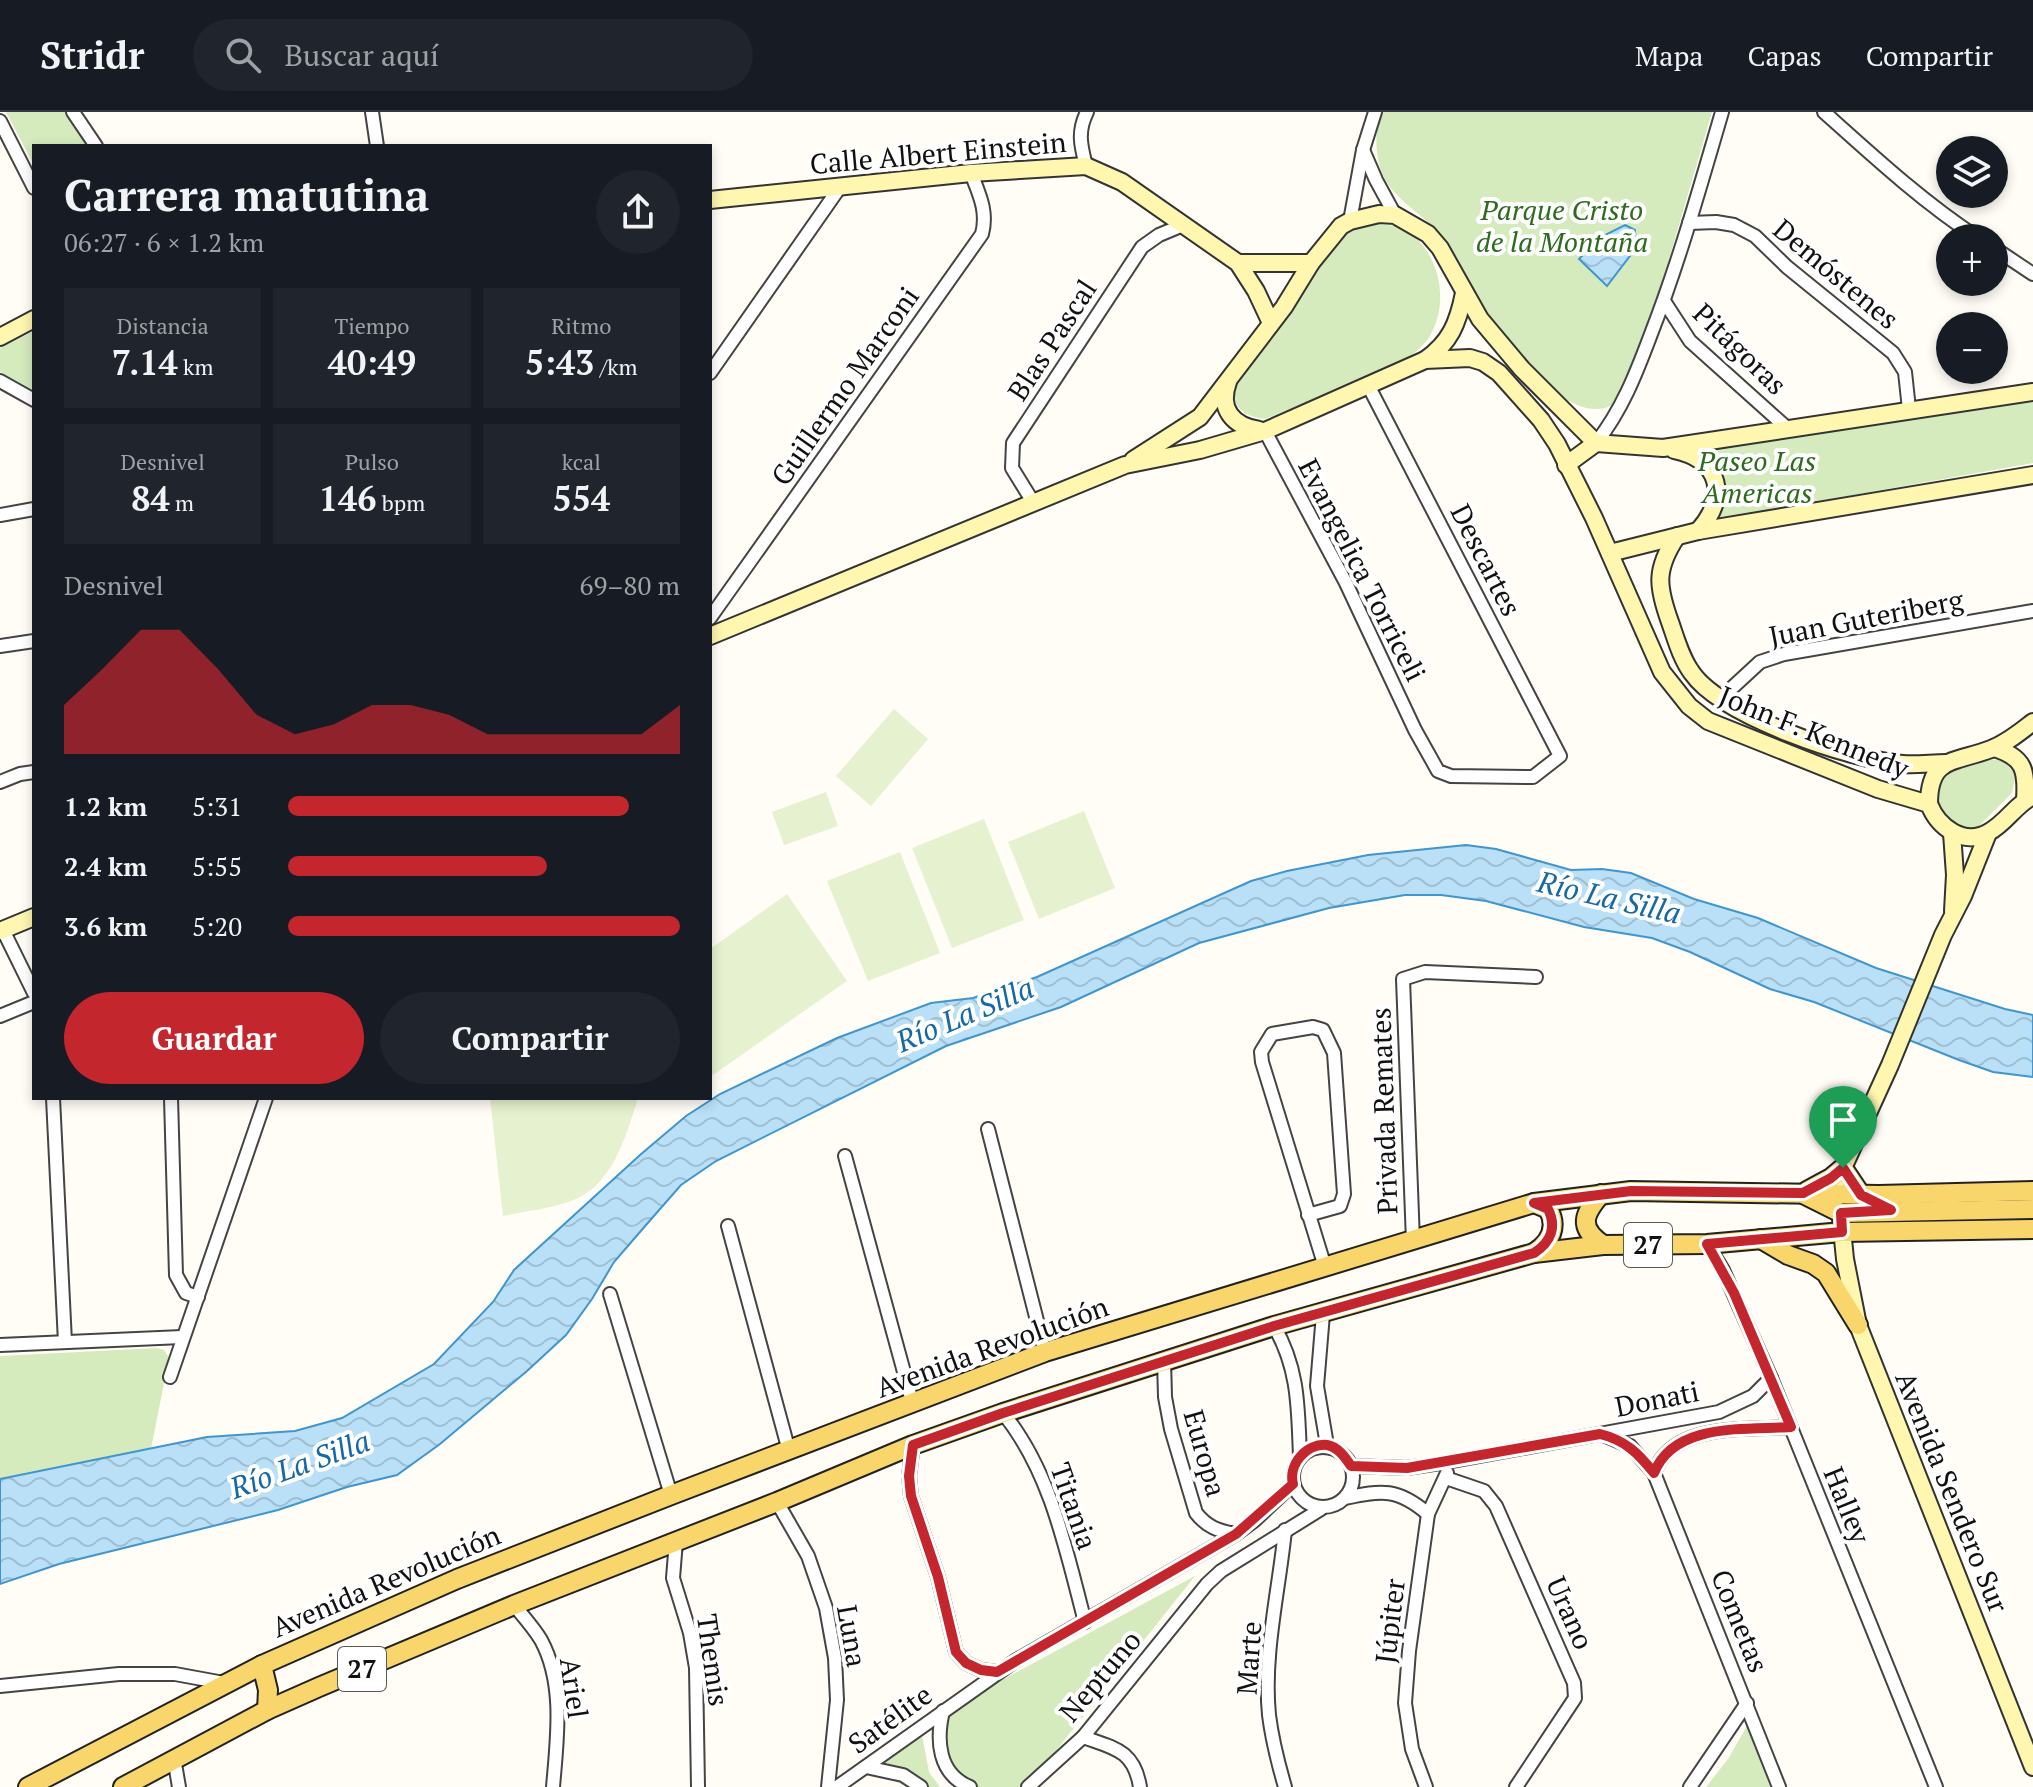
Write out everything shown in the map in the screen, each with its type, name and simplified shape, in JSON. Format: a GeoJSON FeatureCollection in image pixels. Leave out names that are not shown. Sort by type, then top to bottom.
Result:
{"type":"FeatureCollection","features":[{"type":"Feature","properties":{"kind":"main road"},"geometry":{"type":"LineString","coordinates":[[1891,1210],[1861,1195],[1843,1168],[1803,1193],[1812,1201],[1841,1213],[2033,1209]]}},
{"type":"Feature","properties":{"kind":"main road","name":"Avenida Revolución"},"geometry":{"type":"LineString","coordinates":[[28,1787],[224,1683],[457,1579],[1045,1352],[1534,1203],[1631,1191],[1803,1193]]}},
{"type":"Feature","properties":{"kind":"main road","name":"27"},"geometry":{"type":"LineString","coordinates":[[1841,1213],[1861,1195],[2033,1191]]}},
{"type":"Feature","properties":{"kind":"main road"},"geometry":{"type":"LineString","coordinates":[[1601,1194],[1588,1209],[1585,1218],[1588,1230],[1603,1245]]}},
{"type":"Feature","properties":{"kind":"main road"},"geometry":{"type":"LineString","coordinates":[[1534,1203],[1548,1209],[1553,1221],[1551,1236],[1534,1253]]}},
{"type":"Feature","properties":{"kind":"main road","name":"27"},"geometry":{"type":"LineString","coordinates":[[123,1787],[267,1710],[514,1605],[913,1445],[1164,1360],[1433,1279],[1534,1253],[1603,1245],[1707,1244],[1761,1239],[1841,1213],[2033,1229]]}},
{"type":"Feature","properties":{"kind":"main road"},"geometry":{"type":"LineString","coordinates":[[1761,1239],[1826,1273],[1858,1325]]}},
{"type":"Feature","properties":{"kind":"main road"},"geometry":{"type":"LineString","coordinates":[[262,1665],[268,1690],[267,1710]]}},
{"type":"Feature","properties":{"kind":"street"},"geometry":{"type":"LineString","coordinates":[[73,112],[95,144]]}},
{"type":"Feature","properties":{"kind":"street"},"geometry":{"type":"LineString","coordinates":[[372,112],[377,144]]}},
{"type":"Feature","properties":{"kind":"street"},"geometry":{"type":"LineString","coordinates":[[1086,166],[1079,136],[1087,112]]}},
{"type":"Feature","properties":{"kind":"street"},"geometry":{"type":"LineString","coordinates":[[1350,221],[1363,150],[1375,112]]}},
{"type":"Feature","properties":{"kind":"street"},"geometry":{"type":"LineString","coordinates":[[1566,465],[1596,443],[1613,422],[1634,380],[1664,301],[1722,112]]}},
{"type":"Feature","properties":{"kind":"street"},"geometry":{"type":"LineString","coordinates":[[1824,112],[1957,224]]}},
{"type":"Feature","properties":{"kind":"street"},"geometry":{"type":"LineString","coordinates":[[0,121],[32,184]]}},
{"type":"Feature","properties":{"kind":"street"},"geometry":{"type":"LineString","coordinates":[[1363,150],[1395,215]]}},
{"type":"Feature","properties":{"kind":"street","name":"Calle Albert Einstein"},"geometry":{"type":"LineString","coordinates":[[712,200],[971,173],[1086,166],[1122,182],[1238,263],[1271,323]]}},
{"type":"Feature","properties":{"kind":"street","name":"Guillermo Marconi"},"geometry":{"type":"LineString","coordinates":[[712,615],[982,234],[984,206],[971,173]]}},
{"type":"Feature","properties":{"kind":"street"},"geometry":{"type":"LineString","coordinates":[[712,370],[840,187]]}},
{"type":"Feature","properties":{"kind":"street"},"geometry":{"type":"LineString","coordinates":[[1125,465],[1200,417],[1341,226],[1379,214],[1395,215],[1428,234],[1440,248],[1480,319],[1522,369],[1596,443],[1663,448],[1692,455],[1703,462],[1718,490],[1715,506],[1698,531]]}},
{"type":"Feature","properties":{"kind":"street","name":"Demóstenes"},"geometry":{"type":"LineString","coordinates":[[1689,223],[1734,225],[1755,236],[1787,267],[1893,353],[1905,372],[1909,409]]}},
{"type":"Feature","properties":{"kind":"street","name":"Blas Pascal"},"geometry":{"type":"LineString","coordinates":[[1033,502],[1017,481],[1012,468],[1013,443],[1142,247],[1159,235],[1183,225]]}},
{"type":"Feature","properties":{"kind":"street"},"geometry":{"type":"LineString","coordinates":[[2008,257],[2033,274]]}},
{"type":"Feature","properties":{"kind":"street"},"geometry":{"type":"LineString","coordinates":[[1238,263],[1311,263]]}},
{"type":"Feature","properties":{"kind":"street"},"geometry":{"type":"LineString","coordinates":[[712,635],[1125,465],[1200,450],[1265,431],[1369,387],[1425,360],[1449,339],[1464,293]]}},
{"type":"Feature","properties":{"kind":"street","name":"Pitágoras"},"geometry":{"type":"LineString","coordinates":[[1664,301],[1690,341],[1787,428]]}},
{"type":"Feature","properties":{"kind":"street"},"geometry":{"type":"LineString","coordinates":[[0,337],[32,320]]}},
{"type":"Feature","properties":{"kind":"street","name":"John F. Kennedy"},"geometry":{"type":"LineString","coordinates":[[1425,360],[1470,358],[1483,362],[1499,373],[1541,420],[1610,553],[1662,672],[1689,706],[1708,721],[1878,789],[1929,804],[1938,821],[1952,833]]}},
{"type":"Feature","properties":{"kind":"street"},"geometry":{"type":"LineString","coordinates":[[0,381],[32,399]]}},
{"type":"Feature","properties":{"kind":"street"},"geometry":{"type":"LineString","coordinates":[[1228,381],[1226,404],[1231,416],[1245,428],[1265,431]]}},
{"type":"Feature","properties":{"kind":"street","name":"Descartes"},"geometry":{"type":"LineString","coordinates":[[1369,387],[1560,756]]}},
{"type":"Feature","properties":{"kind":"street"},"geometry":{"type":"LineString","coordinates":[[1663,448],[2033,392]]}},
{"type":"Feature","properties":{"kind":"street","name":"Evangelica Torriceli"},"geometry":{"type":"LineString","coordinates":[[1265,431],[1346,583],[1415,730],[1438,771],[1451,776],[1533,777],[1560,756]]}},
{"type":"Feature","properties":{"kind":"street"},"geometry":{"type":"LineString","coordinates":[[1610,553],[1698,531],[2033,475]]}},
{"type":"Feature","properties":{"kind":"street"},"geometry":{"type":"LineString","coordinates":[[0,515],[32,509]]}},
{"type":"Feature","properties":{"kind":"street","name":"John F. Kennedy"},"geometry":{"type":"LineString","coordinates":[[1677,536],[1660,573],[1662,599],[1683,657],[1693,675],[1743,712],[1822,744],[1904,764],[1946,763]]}},
{"type":"Feature","properties":{"kind":"street","name":"Juan Guteriberg"},"geometry":{"type":"LineString","coordinates":[[1721,698],[1760,662],[1784,654],[2033,611]]}},
{"type":"Feature","properties":{"kind":"street"},"geometry":{"type":"LineString","coordinates":[[0,646],[32,641]]}},
{"type":"Feature","properties":{"kind":"street"},"geometry":{"type":"LineString","coordinates":[[1929,804],[1931,780],[1936,770],[1946,763],[1994,748],[2033,722]]}},
{"type":"Feature","properties":{"kind":"street"},"geometry":{"type":"LineString","coordinates":[[1953,913],[1955,875],[1952,833],[1975,836],[1988,833],[2029,798],[2024,771],[2015,756],[1994,748]]}},
{"type":"Feature","properties":{"kind":"street"},"geometry":{"type":"LineString","coordinates":[[0,782],[32,772]]}},
{"type":"Feature","properties":{"kind":"street"},"geometry":{"type":"LineString","coordinates":[[1841,1213],[1843,1168],[1988,833]]}},
{"type":"Feature","properties":{"kind":"street"},"geometry":{"type":"LineString","coordinates":[[32,918],[2,931],[32,989]]}},
{"type":"Feature","properties":{"kind":"street","name":"Privada Remates"},"geometry":{"type":"LineString","coordinates":[[1413,1241],[1403,979],[1425,972],[1536,977]]}},
{"type":"Feature","properties":{"kind":"street"},"geometry":{"type":"LineString","coordinates":[[0,1016],[32,1003]]}},
{"type":"Feature","properties":{"kind":"street"},"geometry":{"type":"LineString","coordinates":[[1308,1215],[1340,1206],[1344,1194],[1334,1053],[1323,1030],[1313,1027],[1272,1034],[1261,1052],[1262,1062],[1308,1215],[1325,1267]]}},
{"type":"Feature","properties":{"kind":"street"},"geometry":{"type":"LineString","coordinates":[[53,1100],[65,1342]]}},
{"type":"Feature","properties":{"kind":"street"},"geometry":{"type":"LineString","coordinates":[[171,1100],[176,1275],[186,1293],[198,1297]]}},
{"type":"Feature","properties":{"kind":"street"},"geometry":{"type":"LineString","coordinates":[[170,1377],[265,1100]]}},
{"type":"Feature","properties":{"kind":"street"},"geometry":{"type":"LineString","coordinates":[[988,1129],[1045,1352]]}},
{"type":"Feature","properties":{"kind":"street"},"geometry":{"type":"LineString","coordinates":[[845,1156],[913,1405]]}},
{"type":"Feature","properties":{"kind":"street","name":"Avenida Sendero Sur"},"geometry":{"type":"LineString","coordinates":[[1841,1213],[1858,1325],[2033,1767]]}},
{"type":"Feature","properties":{"kind":"street"},"geometry":{"type":"LineString","coordinates":[[728,1226],[789,1451]]}},
{"type":"Feature","properties":{"kind":"street","name":"Halley"},"geometry":{"type":"LineString","coordinates":[[1707,1244],[1723,1270],[1771,1378],[1936,1787]]}},
{"type":"Feature","properties":{"kind":"street"},"geometry":{"type":"LineString","coordinates":[[610,1294],[671,1495]]}},
{"type":"Feature","properties":{"kind":"street"},"geometry":{"type":"LineString","coordinates":[[1323,1314],[1317,1386],[1327,1445]]}},
{"type":"Feature","properties":{"kind":"street"},"geometry":{"type":"LineString","coordinates":[[1274,1326],[1288,1354],[1297,1385],[1300,1457]]}},
{"type":"Feature","properties":{"kind":"street"},"geometry":{"type":"LineString","coordinates":[[0,1345],[182,1337]]}},
{"type":"Feature","properties":{"kind":"street","name":"Europa"},"geometry":{"type":"LineString","coordinates":[[1164,1360],[1165,1397],[1171,1429],[1196,1513],[1204,1523],[1218,1531],[1236,1534]]}},
{"type":"Feature","properties":{"kind":"street","name":"Donati"},"geometry":{"type":"LineString","coordinates":[[1351,1466],[1407,1468],[1719,1412],[1753,1396],[1771,1378]]}},
{"type":"Feature","properties":{"kind":"street","name":"Titania"},"geometry":{"type":"LineString","coordinates":[[1003,1413],[1022,1437],[1057,1517],[1085,1622]]}},
{"type":"Feature","properties":{"kind":"street"},"geometry":{"type":"LineString","coordinates":[[1654,1473],[1668,1449],[1692,1437],[1733,1430],[1791,1427]]}},
{"type":"Feature","properties":{"kind":"street","name":"Cometas"},"geometry":{"type":"LineString","coordinates":[[1600,1434],[1630,1446],[1654,1473],[1779,1787]]}},
{"type":"Feature","properties":{"kind":"street"},"geometry":{"type":"LineString","coordinates":[[913,1445],[909,1476],[911,1496],[938,1577],[956,1652],[966,1663],[981,1670],[997,1672]]}},
{"type":"Feature","properties":{"kind":"street"},"geometry":{"type":"LineString","coordinates":[[1345,1498],[1351,1488],[1351,1466],[1338,1450],[1327,1445],[1316,1447],[1300,1457],[1293,1468],[1293,1484],[1306,1501],[1321,1509],[1345,1498],[1391,1492],[1402,1495],[1428,1514]]}},
{"type":"Feature","properties":{"kind":"street","name":"Júpiter"},"geometry":{"type":"LineString","coordinates":[[1426,1787],[1412,1749],[1405,1703],[1428,1514],[1446,1478],[1447,1462]]}},
{"type":"Feature","properties":{"kind":"street","name":"Urano"},"geometry":{"type":"LineString","coordinates":[[1446,1478],[1484,1491],[1496,1506],[1574,1683],[1575,1698],[1516,1787]]}},
{"type":"Feature","properties":{"kind":"street","name":"Satélite"},"geometry":{"type":"LineString","coordinates":[[837,1787],[997,1672],[1236,1534],[1293,1484]]}},
{"type":"Feature","properties":{"kind":"street","name":"Luna"},"geometry":{"type":"LineString","coordinates":[[777,1502],[808,1556],[826,1608],[837,1700],[828,1787]]}},
{"type":"Feature","properties":{"kind":"street","name":"Neptuno"},"geometry":{"type":"LineString","coordinates":[[1028,1787],[1083,1737],[1207,1584],[1221,1571],[1321,1509]]}},
{"type":"Feature","properties":{"kind":"street","name":"Marte"},"geometry":{"type":"LineString","coordinates":[[1285,1530],[1270,1648],[1269,1712],[1274,1748],[1285,1787]]}},
{"type":"Feature","properties":{"kind":"street","name":"Themis"},"geometry":{"type":"LineString","coordinates":[[676,1541],[673,1578],[690,1633],[696,1668],[698,1787]]}},
{"type":"Feature","properties":{"kind":"street","name":"Ariel"},"geometry":{"type":"LineString","coordinates":[[514,1605],[540,1638],[551,1665],[557,1698],[553,1787]]}},
{"type":"Feature","properties":{"kind":"street"},"geometry":{"type":"LineString","coordinates":[[0,1686],[119,1674],[175,1674],[224,1683]]}},
{"type":"Feature","properties":{"kind":"street"},"geometry":{"type":"LineString","coordinates":[[1690,1787],[1747,1703]]}},
{"type":"Feature","properties":{"kind":"street"},"geometry":{"type":"LineString","coordinates":[[943,1711],[938,1733],[944,1764],[954,1777],[970,1787]]}},
{"type":"Feature","properties":{"kind":"street"},"geometry":{"type":"LineString","coordinates":[[1083,1737],[1121,1750],[1132,1761],[1140,1787]]}},
{"type":"Feature","properties":{"kind":"street"},"geometry":{"type":"LineString","coordinates":[[174,1758],[179,1787]]}},
{"type":"Feature","properties":{"kind":"street"},"geometry":{"type":"LineString","coordinates":[[866,1767],[903,1775],[921,1787]]}},
{"type":"Feature","properties":{"kind":"green space"},"geometry":{"type":"Polygon","coordinates":[[[6,112],[65,112],[88,144],[32,144],[32,161],[6,112]]]}},
{"type":"Feature","properties":{"kind":"green space","name":"Parque Cristo de la Montaña"},"geometry":{"type":"Polygon","coordinates":[[[1379,112],[1712,112],[1636,372],[1621,397],[1612,405],[1591,409],[1564,398],[1496,327],[1472,293],[1437,231],[1399,197],[1382,173],[1377,150],[1379,112]]]}},
{"type":"Feature","properties":{"kind":"green space"},"geometry":{"type":"Polygon","coordinates":[[[1379,224],[1400,228],[1415,238],[1433,262],[1438,276],[1440,306],[1428,339],[1400,364],[1265,419],[1244,412],[1236,403],[1236,380],[1340,238],[1358,228],[1379,224]]]}},
{"type":"Feature","properties":{"kind":"green space"},"geometry":{"type":"Polygon","coordinates":[[[32,332],[32,389],[0,372],[0,348],[32,332]]]}},
{"type":"Feature","properties":{"kind":"green space","name":"Paseo Las Americas"},"geometry":{"type":"Polygon","coordinates":[[[2033,401],[2033,463],[1719,519],[1722,499],[1720,483],[1702,450],[2033,401]]]}},
{"type":"Feature","properties":{"kind":"green space"},"geometry":{"type":"Polygon","coordinates":[[[894,709],[928,739],[871,806],[836,776],[894,709]]]}},
{"type":"Feature","properties":{"kind":"green space"},"geometry":{"type":"Polygon","coordinates":[[[1985,758],[2003,761],[2016,774],[2012,793],[1972,833],[1950,823],[1938,812],[1934,798],[1935,774],[1985,758]]]}},
{"type":"Feature","properties":{"kind":"green space"},"geometry":{"type":"Polygon","coordinates":[[[826,792],[838,826],[784,845],[772,812],[826,792]]]}},
{"type":"Feature","properties":{"kind":"green space"},"geometry":{"type":"Polygon","coordinates":[[[1084,811],[1115,888],[1039,919],[1008,842],[1084,811]]]}},
{"type":"Feature","properties":{"kind":"green space"},"geometry":{"type":"Polygon","coordinates":[[[984,819],[1024,920],[952,948],[912,848],[984,819]]]}},
{"type":"Feature","properties":{"kind":"green space"},"geometry":{"type":"Polygon","coordinates":[[[900,852],[940,953],[868,981],[827,881],[900,852]]]}},
{"type":"Feature","properties":{"kind":"green space"},"geometry":{"type":"Polygon","coordinates":[[[787,894],[847,981],[712,1076],[712,948],[787,894]]]}},
{"type":"Feature","properties":{"kind":"green space"},"geometry":{"type":"Polygon","coordinates":[[[490,1100],[637,1100],[616,1158],[598,1184],[563,1204],[503,1216],[490,1100]]]}},
{"type":"Feature","properties":{"kind":"green space"},"geometry":{"type":"Polygon","coordinates":[[[164,1350],[169,1358],[151,1449],[0,1481],[0,1356],[164,1350]]]}},
{"type":"Feature","properties":{"kind":"green space"},"geometry":{"type":"Polygon","coordinates":[[[1195,1576],[1027,1787],[962,1787],[950,1778],[944,1715],[1000,1681],[1195,1576]]]}},
{"type":"Feature","properties":{"kind":"green space"},"geometry":{"type":"Polygon","coordinates":[[[1747,1726],[1770,1787],[1706,1787],[1728,1759],[1747,1726]]]}},
{"type":"Feature","properties":{"kind":"green space"},"geometry":{"type":"Polygon","coordinates":[[[922,1735],[929,1772],[940,1787],[907,1787],[872,1770],[922,1735]]]}},
{"type":"Feature","properties":{"kind":"water"},"geometry":{"type":"Polygon","coordinates":[[[1625,225],[1635,230],[1636,248],[1607,286],[1579,259],[1599,238],[1625,225]]]}},
{"type":"Feature","properties":{"kind":"water","name":"Río La Silla"},"geometry":{"type":"Polygon","coordinates":[[[1466,845],[1496,849],[1571,870],[1602,869],[1631,873],[1694,899],[1758,918],[1876,968],[2033,1015],[2033,1077],[1993,1072],[1959,1060],[1814,1002],[1770,989],[1652,938],[1584,927],[1486,901],[1441,895],[1405,895],[1329,908],[1199,943],[1061,1007],[946,1046],[716,1161],[681,1185],[614,1262],[566,1335],[440,1444],[397,1475],[347,1487],[278,1510],[59,1564],[0,1584],[0,1479],[207,1437],[295,1431],[342,1418],[434,1364],[493,1302],[514,1270],[640,1155],[686,1116],[720,1094],[837,1038],[931,1003],[973,998],[1037,977],[1251,881],[1368,855],[1466,845]]]}},
{"type":"Feature","properties":{"kind":"route"},"geometry":{"type":"LineString","coordinates":[[1843,1168],[1861,1195],[1891,1210],[1841,1213],[1842,1232],[1707,1244],[1734,1293],[1791,1427],[1733,1430],[1692,1437],[1668,1449],[1654,1473],[1630,1446],[1600,1434],[1407,1468],[1351,1466],[1338,1450],[1327,1445],[1316,1447],[1296,1463],[1291,1476],[1293,1484],[1255,1520],[1085,1622],[997,1672],[981,1670],[966,1663],[956,1652],[938,1577],[911,1496],[909,1476],[913,1445],[1164,1360],[1433,1279],[1534,1253],[1547,1243],[1553,1221],[1548,1209],[1534,1203],[1631,1191],[1803,1193],[1843,1168]]}}]}
